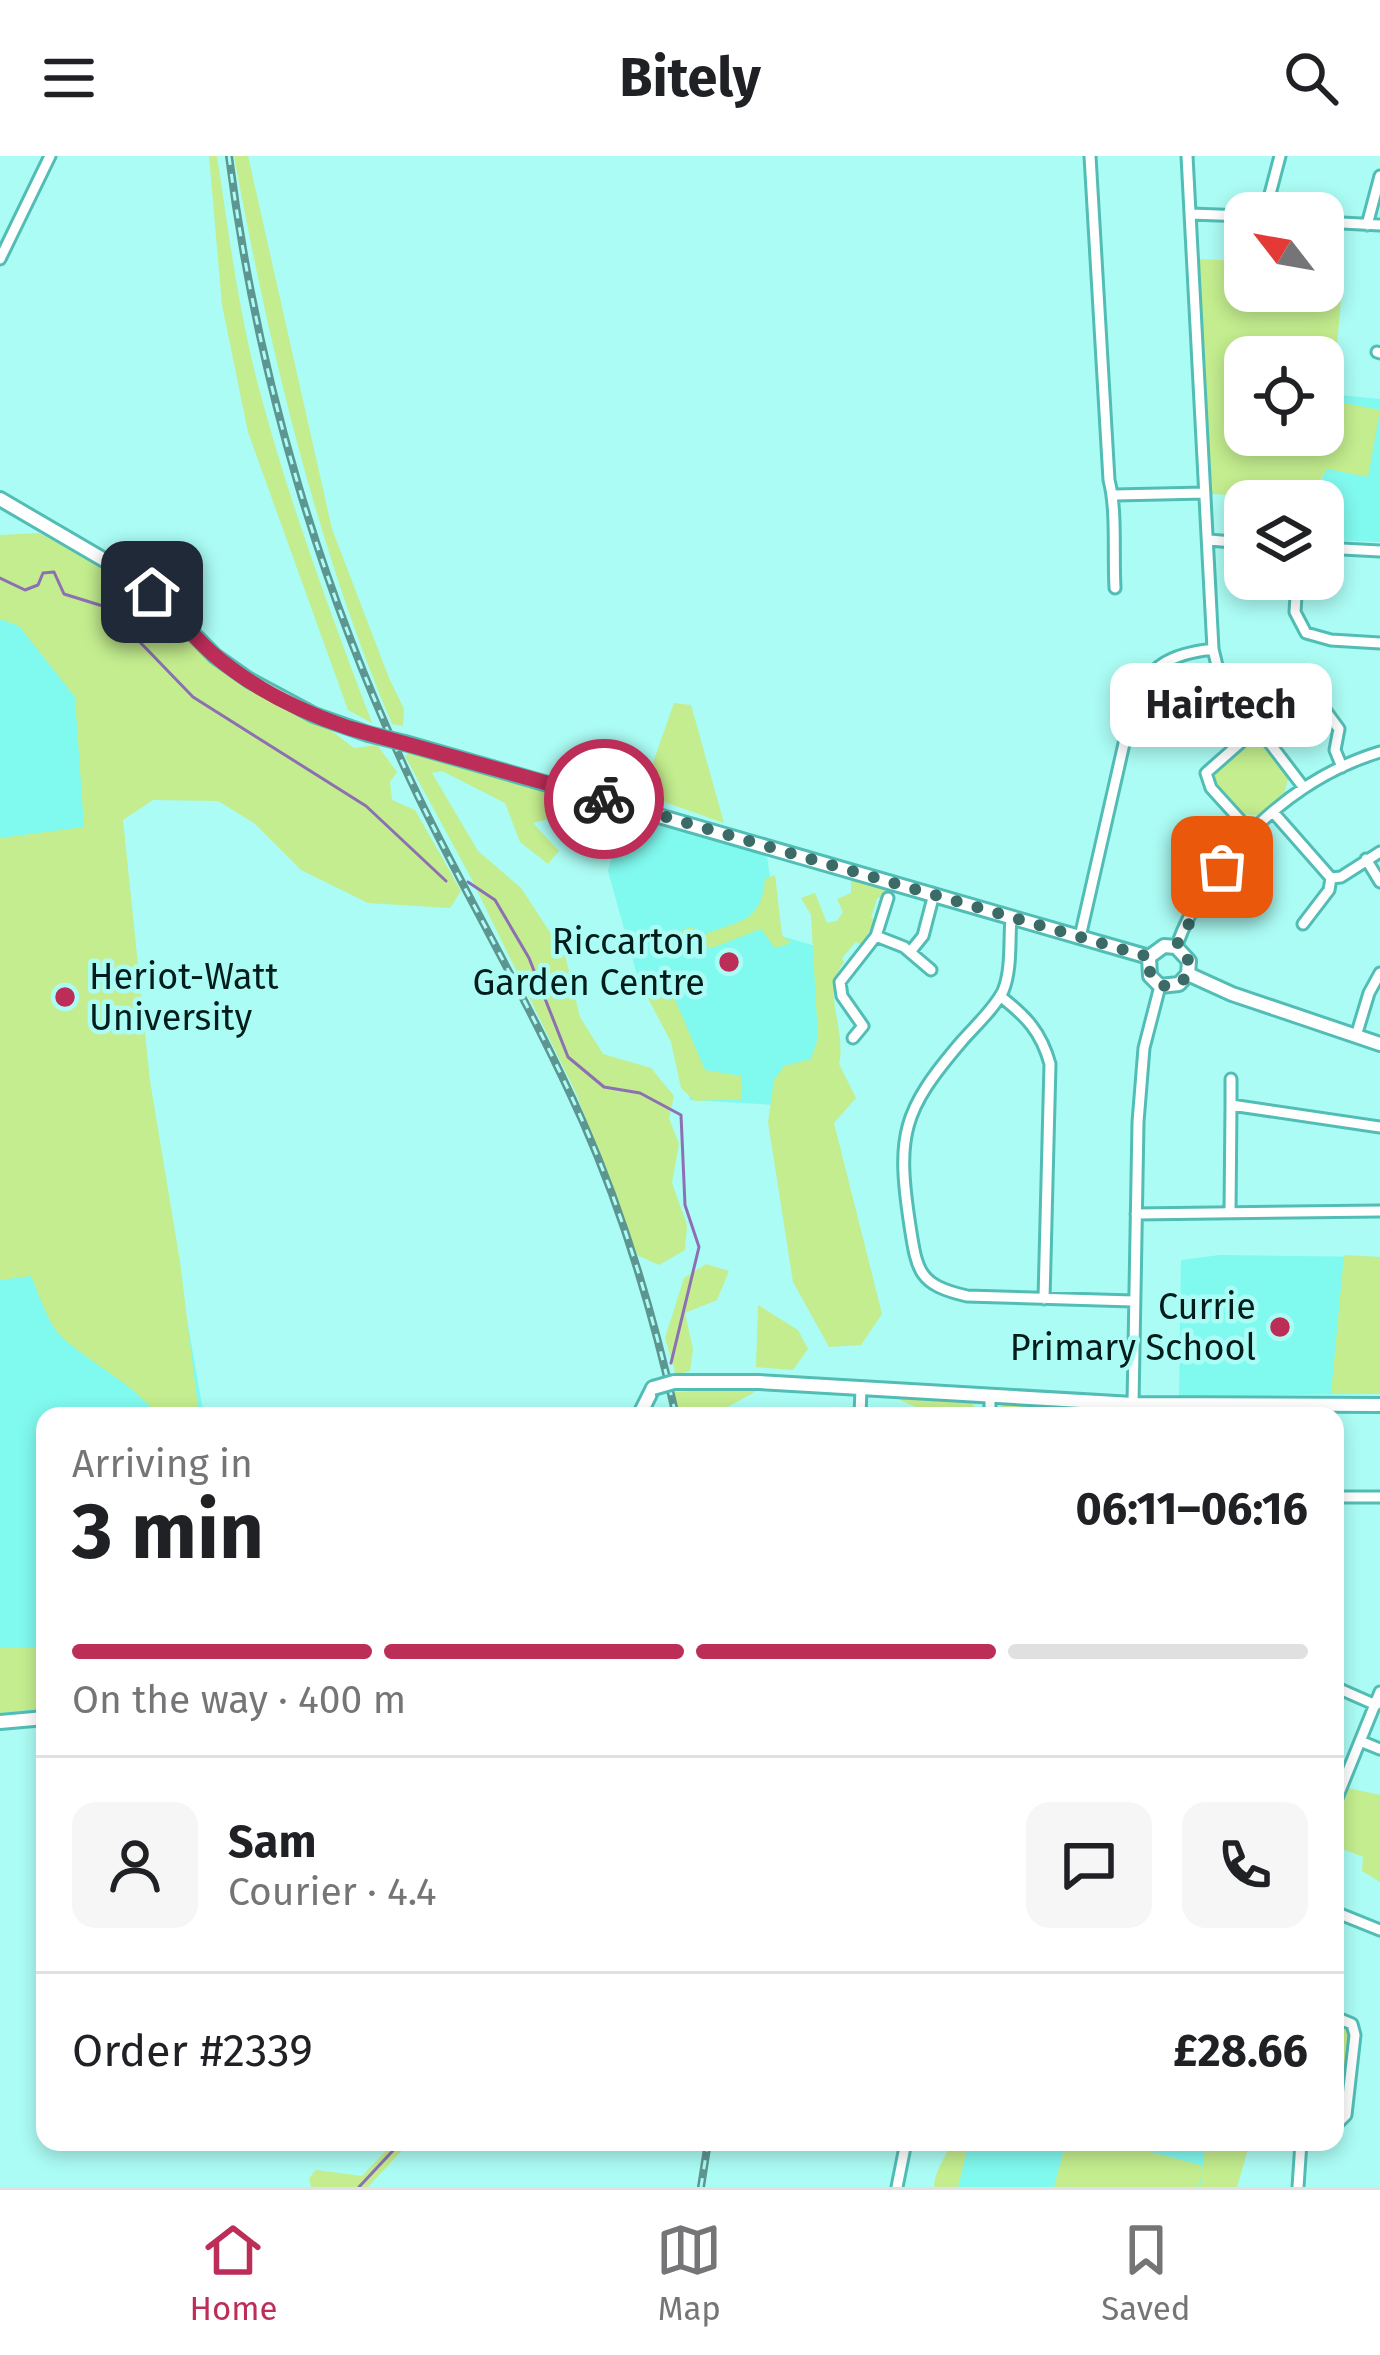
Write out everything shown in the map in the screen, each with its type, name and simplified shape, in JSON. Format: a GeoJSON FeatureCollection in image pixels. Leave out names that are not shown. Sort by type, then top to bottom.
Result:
{"type":"FeatureCollection","features":[{"type":"Feature","properties":{"kind":"street"},"geometry":{"type":"LineString","coordinates":[[0,259],[50,156]]}},
{"type":"Feature","properties":{"kind":"street"},"geometry":{"type":"LineString","coordinates":[[1090,156],[1117,581]]}},
{"type":"Feature","properties":{"kind":"street"},"geometry":{"type":"LineString","coordinates":[[1187,156],[1214,649],[1220,678],[1304,788]]}},
{"type":"Feature","properties":{"kind":"street"},"geometry":{"type":"LineString","coordinates":[[1271,192],[1280,156]]}},
{"type":"Feature","properties":{"kind":"street"},"geometry":{"type":"LineString","coordinates":[[1367,225],[1380,176]]}},
{"type":"Feature","properties":{"kind":"street"},"geometry":{"type":"LineString","coordinates":[[1191,214],[1224,216]]}},
{"type":"Feature","properties":{"kind":"street"},"geometry":{"type":"LineString","coordinates":[[1344,223],[1380,226]]}},
{"type":"Feature","properties":{"kind":"street"},"geometry":{"type":"LineString","coordinates":[[1115,495],[1205,493]]}},
{"type":"Feature","properties":{"kind":"street"},"geometry":{"type":"LineString","coordinates":[[0,499],[142,582],[215,656],[314,715],[1150,957]]}},
{"type":"Feature","properties":{"kind":"street"},"geometry":{"type":"LineString","coordinates":[[1209,540],[1224,541]]}},
{"type":"Feature","properties":{"kind":"street"},"geometry":{"type":"LineString","coordinates":[[1344,549],[1380,551]]}},
{"type":"Feature","properties":{"kind":"street"},"geometry":{"type":"LineString","coordinates":[[1296,600],[1295,612],[1306,633],[1380,643]]}},
{"type":"Feature","properties":{"kind":"street"},"geometry":{"type":"LineString","coordinates":[[1080,938],[1133,704],[1143,680],[1158,662],[1183,652],[1214,649]]}},
{"type":"Feature","properties":{"kind":"street"},"geometry":{"type":"LineString","coordinates":[[1303,680],[1339,729],[1335,750],[1342,767]]}},
{"type":"Feature","properties":{"kind":"street"},"geometry":{"type":"LineString","coordinates":[[1250,832],[1211,788],[1206,773],[1257,728]]}},
{"type":"Feature","properties":{"kind":"street"},"geometry":{"type":"LineString","coordinates":[[1176,946],[1222,867],[1250,832],[1304,788],[1380,752]]}},
{"type":"Feature","properties":{"kind":"street"},"geometry":{"type":"LineString","coordinates":[[1273,812],[1331,878]]}},
{"type":"Feature","properties":{"kind":"street"},"geometry":{"type":"LineString","coordinates":[[1331,878],[1380,852]]}},
{"type":"Feature","properties":{"kind":"street"},"geometry":{"type":"LineString","coordinates":[[1366,859],[1380,883]]}},
{"type":"Feature","properties":{"kind":"street"},"geometry":{"type":"LineString","coordinates":[[1303,924],[1329,890],[1331,878]]}},
{"type":"Feature","properties":{"kind":"street"},"geometry":{"type":"LineString","coordinates":[[910,952],[922,936],[934,895]]}},
{"type":"Feature","properties":{"kind":"street"},"geometry":{"type":"LineString","coordinates":[[854,1038],[863,1026],[842,996],[840,982],[876,936],[888,898]]}},
{"type":"Feature","properties":{"kind":"street"},"geometry":{"type":"LineString","coordinates":[[1011,918],[1006,980],[1000,996],[929,1080],[910,1112],[902,1164],[916,1265],[942,1291],[967,1296],[1133,1301]]}},
{"type":"Feature","properties":{"kind":"street"},"geometry":{"type":"LineString","coordinates":[[876,936],[910,952],[931,970]]}},
{"type":"Feature","properties":{"kind":"street"},"geometry":{"type":"LineString","coordinates":[[1164,946],[1176,946],[1189,961],[1188,974],[1179,984],[1160,986],[1148,970],[1150,957],[1164,946]]}},
{"type":"Feature","properties":{"kind":"street"},"geometry":{"type":"LineString","coordinates":[[1356,1036],[1380,973]]}},
{"type":"Feature","properties":{"kind":"street"},"geometry":{"type":"LineString","coordinates":[[1188,974],[1232,994],[1380,1044]]}},
{"type":"Feature","properties":{"kind":"street"},"geometry":{"type":"LineString","coordinates":[[1133,1404],[1144,1048],[1160,986]]}},
{"type":"Feature","properties":{"kind":"street"},"geometry":{"type":"LineString","coordinates":[[1000,996],[1042,1036],[1050,1064],[1045,1299]]}},
{"type":"Feature","properties":{"kind":"street"},"geometry":{"type":"LineString","coordinates":[[1230,1213],[1232,1079]]}},
{"type":"Feature","properties":{"kind":"street"},"geometry":{"type":"LineString","coordinates":[[1231,1105],[1380,1127]]}},
{"type":"Feature","properties":{"kind":"street"},"geometry":{"type":"LineString","coordinates":[[1136,1214],[1380,1210]]}},
{"type":"Feature","properties":{"kind":"street"},"geometry":{"type":"LineString","coordinates":[[644,1407],[653,1388],[674,1382],[1204,1407]]}},
{"type":"Feature","properties":{"kind":"street"},"geometry":{"type":"LineString","coordinates":[[860,1407],[861,1388]]}},
{"type":"Feature","properties":{"kind":"street"},"geometry":{"type":"LineString","coordinates":[[990,1395],[990,1407]]}},
{"type":"Feature","properties":{"kind":"street"},"geometry":{"type":"LineString","coordinates":[[1344,1408],[1380,1405]]}},
{"type":"Feature","properties":{"kind":"street"},"geometry":{"type":"LineString","coordinates":[[1344,1497],[1380,1497]]}},
{"type":"Feature","properties":{"kind":"street"},"geometry":{"type":"LineString","coordinates":[[1344,1691],[1376,1705]]}},
{"type":"Feature","properties":{"kind":"street"},"geometry":{"type":"LineString","coordinates":[[1344,1781],[1380,1692]]}},
{"type":"Feature","properties":{"kind":"street"},"geometry":{"type":"LineString","coordinates":[[0,1723],[36,1719]]}},
{"type":"Feature","properties":{"kind":"street"},"geometry":{"type":"LineString","coordinates":[[1360,1741],[1380,1749]]}},
{"type":"Feature","properties":{"kind":"street"},"geometry":{"type":"LineString","coordinates":[[1344,1916],[1380,1930]]}},
{"type":"Feature","properties":{"kind":"street"},"geometry":{"type":"LineString","coordinates":[[1344,2021],[1352,2024],[1355,2035],[1344,2117]]}},
{"type":"Feature","properties":{"kind":"street"},"geometry":{"type":"LineString","coordinates":[[897,2187],[904,2151]]}},
{"type":"Feature","properties":{"kind":"street"},"geometry":{"type":"LineString","coordinates":[[1298,2187],[1300,2151]]}},
{"type":"Feature","properties":{"kind":"shaded area"},"geometry":{"type":"Polygon","coordinates":[[[1344,395],[1380,399],[1380,542],[1344,541],[1344,480],[1322,480],[1325,456],[1344,456],[1344,395]]]}},
{"type":"Feature","properties":{"kind":"shaded area","name":"Heriot-Watt University"},"geometry":{"type":"Polygon","coordinates":[[[0,561],[56,578],[202,1407],[36,1407],[36,1711],[0,1715],[0,561]]]}},
{"type":"Feature","properties":{"kind":"shaded area","name":"Riccarton Garden Centre"},"geometry":{"type":"Polygon","coordinates":[[[638,820],[767,856],[778,935],[822,948],[838,1025],[811,1107],[690,1100],[668,1008],[637,975],[608,871],[619,830],[638,820]]]}},
{"type":"Feature","properties":{"kind":"shaded area","name":"Currie Primary School"},"geometry":{"type":"Polygon","coordinates":[[[1220,1255],[1380,1257],[1380,1394],[1179,1396],[1181,1260],[1220,1255]]]}},
{"type":"Feature","properties":{"kind":"shaded area"},"geometry":{"type":"Polygon","coordinates":[[[956,2151],[1212,2151],[1229,2187],[948,2187],[956,2151]]]}},
{"type":"Feature","properties":{"kind":"green space"},"geometry":{"type":"Polygon","coordinates":[[[209,156],[217,156],[246,334],[272,434],[372,723],[348,710],[248,432],[222,305],[209,156]]]}},
{"type":"Feature","properties":{"kind":"green space"},"geometry":{"type":"Polygon","coordinates":[[[234,156],[248,156],[332,529],[404,709],[403,726],[392,724],[318,515],[263,301],[234,156]]]}},
{"type":"Feature","properties":{"kind":"green space"},"geometry":{"type":"Polygon","coordinates":[[[1198,259],[1224,260],[1224,312],[1340,312],[1338,336],[1224,336],[1224,456],[1344,456],[1344,403],[1380,410],[1368,477],[1327,469],[1321,480],[1224,480],[1224,495],[1211,494],[1198,259]]]}},
{"type":"Feature","properties":{"kind":"green space"},"geometry":{"type":"Polygon","coordinates":[[[39,533],[115,573],[293,710],[354,748],[377,745],[397,772],[390,782],[392,800],[415,810],[461,891],[450,908],[368,903],[301,870],[254,823],[218,801],[153,800],[123,820],[150,1081],[198,1407],[150,1407],[61,1336],[31,1276],[0,1280],[0,838],[84,827],[75,697],[19,626],[0,619],[0,535],[39,533]]]}},
{"type":"Feature","properties":{"kind":"green space"},"geometry":{"type":"Polygon","coordinates":[[[674,703],[691,705],[724,823],[642,794],[674,703]]]}},
{"type":"Feature","properties":{"kind":"green space"},"geometry":{"type":"Polygon","coordinates":[[[1250,739],[1263,742],[1289,775],[1284,794],[1258,815],[1242,814],[1213,776],[1250,739]]]}},
{"type":"Feature","properties":{"kind":"green space"},"geometry":{"type":"Polygon","coordinates":[[[412,750],[605,810],[613,819],[600,829],[556,817],[533,823],[559,851],[548,864],[520,842],[505,803],[442,771],[432,773],[478,851],[521,888],[565,955],[580,1017],[603,1054],[651,1068],[674,1096],[669,1118],[679,1144],[672,1183],[687,1225],[685,1250],[659,1265],[637,1255],[576,1093],[470,876],[405,756],[412,750]]]}},
{"type":"Feature","properties":{"kind":"green space"},"geometry":{"type":"Polygon","coordinates":[[[775,875],[782,935],[791,943],[775,948],[761,929],[712,948],[681,944],[666,948],[661,943],[691,927],[705,934],[739,922],[754,912],[765,879],[775,875]]]}},
{"type":"Feature","properties":{"kind":"green space"},"geometry":{"type":"Polygon","coordinates":[[[851,880],[885,890],[871,918],[876,920],[861,945],[856,942],[842,958],[834,986],[839,1064],[856,1098],[834,1123],[882,1314],[861,1345],[829,1347],[793,1282],[768,1122],[774,1080],[784,1066],[811,1059],[818,1038],[811,915],[801,898],[815,893],[827,923],[837,921],[843,912],[837,899],[851,893],[851,880]]]}},
{"type":"Feature","properties":{"kind":"green space"},"geometry":{"type":"Polygon","coordinates":[[[648,970],[666,978],[705,1070],[741,1076],[741,1099],[695,1101],[681,1088],[671,1042],[640,983],[648,970]]]}},
{"type":"Feature","properties":{"kind":"green space"},"geometry":{"type":"Polygon","coordinates":[[[1344,1255],[1380,1257],[1380,1394],[1331,1394],[1344,1255]]]}},
{"type":"Feature","properties":{"kind":"green space"},"geometry":{"type":"Polygon","coordinates":[[[706,1264],[729,1271],[717,1300],[685,1313],[693,1349],[690,1371],[676,1375],[665,1338],[684,1278],[706,1264]]]}},
{"type":"Feature","properties":{"kind":"green space"},"geometry":{"type":"Polygon","coordinates":[[[758,1305],[798,1330],[808,1349],[793,1370],[756,1367],[758,1305]]]}},
{"type":"Feature","properties":{"kind":"green space"},"geometry":{"type":"Polygon","coordinates":[[[764,1387],[727,1407],[677,1407],[674,1392],[764,1387]]]}},
{"type":"Feature","properties":{"kind":"green space"},"geometry":{"type":"Polygon","coordinates":[[[900,1395],[968,1400],[975,1407],[915,1407],[900,1400],[900,1395]]]}},
{"type":"Feature","properties":{"kind":"green space"},"geometry":{"type":"Polygon","coordinates":[[[1003,1403],[1050,1407],[1001,1407],[1003,1403]]]}},
{"type":"Feature","properties":{"kind":"green space"},"geometry":{"type":"Polygon","coordinates":[[[0,1648],[36,1648],[36,1709],[0,1713],[0,1648]]]}},
{"type":"Feature","properties":{"kind":"green space"},"geometry":{"type":"Polygon","coordinates":[[[1348,1788],[1380,1795],[1380,1882],[1362,1871],[1363,1857],[1344,1850],[1348,1788]]]}},
{"type":"Feature","properties":{"kind":"green space"},"geometry":{"type":"Polygon","coordinates":[[[1344,2025],[1350,2037],[1344,2105],[1344,2025]]]}},
{"type":"Feature","properties":{"kind":"green space"},"geometry":{"type":"Polygon","coordinates":[[[386,2151],[402,2151],[368,2187],[311,2187],[309,2178],[316,2170],[362,2176],[386,2151]]]}},
{"type":"Feature","properties":{"kind":"green space"},"geometry":{"type":"Polygon","coordinates":[[[947,2151],[967,2151],[958,2187],[934,2187],[947,2151]]]}},
{"type":"Feature","properties":{"kind":"green space"},"geometry":{"type":"Polygon","coordinates":[[[1064,2151],[1146,2151],[1204,2166],[1198,2187],[1054,2187],[1064,2151]]]}},
{"type":"Feature","properties":{"kind":"green space"},"geometry":{"type":"Polygon","coordinates":[[[1205,2151],[1247,2151],[1237,2187],[1200,2187],[1205,2151]]]}},
{"type":"Feature","properties":{"kind":"waterway"},"geometry":{"type":"LineString","coordinates":[[0,578],[25,590],[38,585],[43,573],[54,572],[64,594],[106,607],[193,697],[366,806],[446,881]]}},
{"type":"Feature","properties":{"kind":"waterway"},"geometry":{"type":"LineString","coordinates":[[468,882],[495,900],[529,958],[568,1057],[604,1087],[640,1093],[681,1115],[685,1205],[699,1247],[671,1363]]}},
{"type":"Feature","properties":{"kind":"waterway"},"geometry":{"type":"LineString","coordinates":[[359,2187],[393,2151]]}},
{"type":"Feature","properties":{"kind":"railway"},"geometry":{"type":"LineString","coordinates":[[229,156],[241,239],[276,403],[352,644],[419,798],[544,1040],[598,1157],[637,1267],[674,1407]]}},
{"type":"Feature","properties":{"kind":"railway"},"geometry":{"type":"LineString","coordinates":[[701,2187],[707,2151]]}},
{"type":"Feature","properties":{"kind":"way so far"},"geometry":{"type":"LineString","coordinates":[[604,799],[1150,957],[1150,976],[1166,987],[1179,984],[1188,974],[1189,961],[1176,946],[1222,867]]}},
{"type":"Feature","properties":{"kind":"place","name":"Hairtech"},"geometry":{"type":"Point","coordinates":[1222,867]}},
{"type":"Feature","properties":{"kind":"place","name":"Riccarton Garden Centre"},"geometry":{"type":"Point","coordinates":[729,962]}},
{"type":"Feature","properties":{"kind":"place","name":"Heriot-Watt University"},"geometry":{"type":"Point","coordinates":[65,997]}},
{"type":"Feature","properties":{"kind":"place","name":"Currie Primary School"},"geometry":{"type":"Point","coordinates":[1280,1327]}},
{"type":"Feature","properties":{"kind":"route"},"geometry":{"type":"LineString","coordinates":[[152,592],[215,656],[314,715],[604,799]]}}]}
